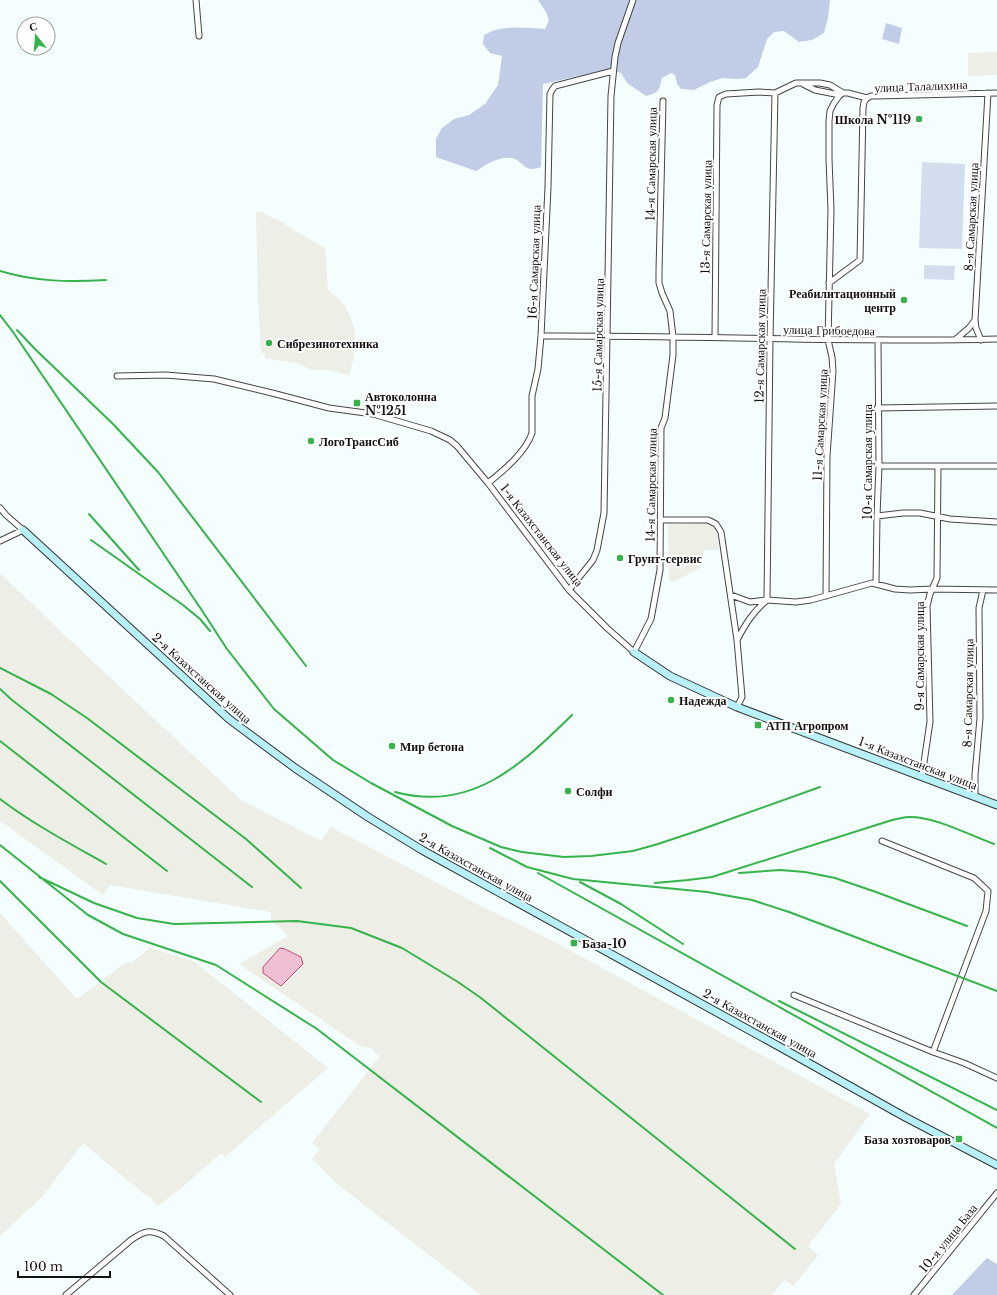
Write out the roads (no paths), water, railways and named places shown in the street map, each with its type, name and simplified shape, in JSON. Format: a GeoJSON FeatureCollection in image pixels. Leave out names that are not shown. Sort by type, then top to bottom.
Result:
{"type":"FeatureCollection","features":[{"type":"Feature","properties":{"kind":"street"},"geometry":{"type":"LineString","coordinates":[[196,0],[199,36]]}},
{"type":"Feature","properties":{"kind":"street","name":"15-я Самарская улица"},"geometry":{"type":"LineString","coordinates":[[569,590],[593,560],[597,550],[604,513],[611,96],[613,71],[618,43],[633,0]]}},
{"type":"Feature","properties":{"kind":"street","name":"16-я Самарская улица"},"geometry":{"type":"LineString","coordinates":[[488,483],[503,472],[530,439],[532,433],[532,396],[538,369],[541,336],[548,187],[550,94],[556,86],[613,71]]}},
{"type":"Feature","properties":{"kind":"street","name":"улица Талалихина"},"geometry":{"type":"LineString","coordinates":[[719,97],[726,94],[759,92],[774,93],[796,83],[820,83],[830,85],[842,94]]}},
{"type":"Feature","properties":{"kind":"street","name":"улица Талалихина"},"geometry":{"type":"LineString","coordinates":[[802,83],[815,90],[842,94],[848,93],[867,98],[876,96],[997,93]]}},
{"type":"Feature","properties":{"kind":"street","name":"12-я Самарская улица"},"geometry":{"type":"LineString","coordinates":[[767,600],[774,93]]}},
{"type":"Feature","properties":{"kind":"street","name":"11-я Самарская улица"},"geometry":{"type":"LineString","coordinates":[[826,596],[827,456],[833,371],[832,357],[828,340],[831,210],[828,159],[829,121],[830,110],[842,94]]}},
{"type":"Feature","properties":{"kind":"street","name":"8-я Самарская улица"},"geometry":{"type":"LineString","coordinates":[[981,340],[976,328],[975,320],[988,94]]}},
{"type":"Feature","properties":{"kind":"street","name":"13-я Самарская улица"},"geometry":{"type":"LineString","coordinates":[[715,338],[717,105],[719,97]]}},
{"type":"Feature","properties":{"kind":"street"},"geometry":{"type":"LineString","coordinates":[[829,283],[860,260],[863,108],[864,102],[867,98]]}},
{"type":"Feature","properties":{"kind":"street","name":"14-я Самарская улица"},"geometry":{"type":"LineString","coordinates":[[634,652],[651,619],[660,570],[661,428],[665,418],[673,337],[670,311],[662,293],[659,271],[663,100]]}},
{"type":"Feature","properties":{"kind":"street"},"geometry":{"type":"LineString","coordinates":[[955,340],[970,328],[975,320]]}},
{"type":"Feature","properties":{"kind":"street","name":"улица Грибоедова"},"geometry":{"type":"LineString","coordinates":[[541,336],[828,340],[997,340]]}},
{"type":"Feature","properties":{"kind":"street","name":"10-я Самарская улица"},"geometry":{"type":"LineString","coordinates":[[876,583],[879,466],[878,340]]}},
{"type":"Feature","properties":{"kind":"street","name":"1-я Казахстанская улица"},"geometry":{"type":"LineString","coordinates":[[117,376],[166,375],[214,379],[329,408],[373,414],[431,431],[450,440],[457,446],[488,483],[569,590],[607,628],[634,652],[670,676],[737,706],[997,805]]}},
{"type":"Feature","properties":{"kind":"street"},"geometry":{"type":"LineString","coordinates":[[878,408],[997,406]]}},
{"type":"Feature","properties":{"kind":"street"},"geometry":{"type":"LineString","coordinates":[[879,466],[997,466]]}},
{"type":"Feature","properties":{"kind":"street","name":"9-я Самарская улица"},"geometry":{"type":"LineString","coordinates":[[922,776],[930,722],[927,606],[937,578],[938,466]]}},
{"type":"Feature","properties":{"kind":"street","name":"2-я Казахстанская улица"},"geometry":{"type":"LineString","coordinates":[[0,508],[229,719],[295,768],[368,817],[428,854],[905,1117],[997,1165]]}},
{"type":"Feature","properties":{"kind":"street"},"geometry":{"type":"LineString","coordinates":[[877,516],[920,513],[950,519],[997,522]]}},
{"type":"Feature","properties":{"kind":"street"},"geometry":{"type":"LineString","coordinates":[[660,520],[708,520],[716,524],[721,532],[738,640],[742,697],[737,706]]}},
{"type":"Feature","properties":{"kind":"street"},"geometry":{"type":"LineString","coordinates":[[0,542],[23,530]]}},
{"type":"Feature","properties":{"kind":"street"},"geometry":{"type":"LineString","coordinates":[[731,595],[750,602],[767,600],[796,602],[811,600],[866,584],[876,583],[889,588],[910,590],[933,588],[997,590]]}},
{"type":"Feature","properties":{"kind":"street","name":"8-я Самарская улица"},"geometry":{"type":"LineString","coordinates":[[975,797],[975,775],[980,718],[979,608],[982,590]]}},
{"type":"Feature","properties":{"kind":"street"},"geometry":{"type":"LineString","coordinates":[[738,640],[744,625],[755,610],[767,600]]}},
{"type":"Feature","properties":{"kind":"street"},"geometry":{"type":"LineString","coordinates":[[882,841],[974,878],[988,890],[986,911],[933,1052]]}},
{"type":"Feature","properties":{"kind":"street"},"geometry":{"type":"LineString","coordinates":[[794,995],[933,1052],[964,1063],[997,1078]]}},
{"type":"Feature","properties":{"kind":"street","name":"10-я улица База"},"geometry":{"type":"LineString","coordinates":[[914,1295],[997,1193]]}},
{"type":"Feature","properties":{"kind":"street"},"geometry":{"type":"LineString","coordinates":[[66,1295],[131,1240],[141,1233],[154,1232],[164,1236],[230,1295]]}},
{"type":"Feature","properties":{"kind":"railway"},"geometry":{"type":"LineString","coordinates":[[0,271],[13,275],[39,279],[79,281],[106,280]]}},
{"type":"Feature","properties":{"kind":"railway"},"geometry":{"type":"LineString","coordinates":[[0,315],[227,649],[274,709],[333,760],[371,783],[452,826],[501,847],[522,852],[564,857],[591,856],[633,851],[697,831],[820,787]]}},
{"type":"Feature","properties":{"kind":"railway"},"geometry":{"type":"LineString","coordinates":[[17,330],[113,424],[158,472],[306,666]]}},
{"type":"Feature","properties":{"kind":"railway"},"geometry":{"type":"LineString","coordinates":[[89,514],[139,570]]}},
{"type":"Feature","properties":{"kind":"railway"},"geometry":{"type":"LineString","coordinates":[[91,540],[183,605],[200,619],[210,631]]}},
{"type":"Feature","properties":{"kind":"railway"},"geometry":{"type":"LineString","coordinates":[[0,668],[51,694],[87,718],[246,839],[301,888]]}},
{"type":"Feature","properties":{"kind":"railway"},"geometry":{"type":"LineString","coordinates":[[0,689],[12,700],[252,887]]}},
{"type":"Feature","properties":{"kind":"railway"},"geometry":{"type":"LineString","coordinates":[[395,792],[423,797],[448,796],[472,790],[494,780],[514,766],[534,751],[572,715]]}},
{"type":"Feature","properties":{"kind":"railway"},"geometry":{"type":"LineString","coordinates":[[0,741],[167,871]]}},
{"type":"Feature","properties":{"kind":"railway"},"geometry":{"type":"LineString","coordinates":[[0,799],[38,825],[106,864]]}},
{"type":"Feature","properties":{"kind":"railway"},"geometry":{"type":"LineString","coordinates":[[655,883],[712,877],[905,817],[920,818],[941,823],[994,844]]}},
{"type":"Feature","properties":{"kind":"railway"},"geometry":{"type":"LineString","coordinates":[[0,845],[88,915],[123,934],[216,965],[317,1029],[663,1295]]}},
{"type":"Feature","properties":{"kind":"railway"},"geometry":{"type":"LineString","coordinates":[[490,848],[527,867],[573,879],[707,892],[752,900],[789,912],[997,991]]}},
{"type":"Feature","properties":{"kind":"railway"},"geometry":{"type":"LineString","coordinates":[[739,873],[780,870],[805,872],[835,878],[967,926]]}},
{"type":"Feature","properties":{"kind":"railway"},"geometry":{"type":"LineString","coordinates":[[538,873],[997,1128]]}},
{"type":"Feature","properties":{"kind":"railway"},"geometry":{"type":"LineString","coordinates":[[39,877],[94,903],[137,918],[174,924],[297,921],[351,928],[402,948],[458,982],[481,998],[795,1249]]}},
{"type":"Feature","properties":{"kind":"railway"},"geometry":{"type":"LineString","coordinates":[[0,881],[101,982],[261,1102]]}},
{"type":"Feature","properties":{"kind":"railway"},"geometry":{"type":"LineString","coordinates":[[580,882],[621,904],[683,944]]}},
{"type":"Feature","properties":{"kind":"railway"},"geometry":{"type":"LineString","coordinates":[[779,1001],[997,1110]]}},
{"type":"Feature","properties":{"kind":"place","name":"Школа №119"},"geometry":{"type":"Point","coordinates":[919,119]}},
{"type":"Feature","properties":{"kind":"place","name":"Реабилитационный центр"},"geometry":{"type":"Point","coordinates":[904,300]}},
{"type":"Feature","properties":{"kind":"place","name":"Сибрезинотехника"},"geometry":{"type":"Point","coordinates":[269,343]}},
{"type":"Feature","properties":{"kind":"place","name":"Автоколонна №1251"},"geometry":{"type":"Point","coordinates":[357,403]}},
{"type":"Feature","properties":{"kind":"place","name":"ЛогоТрансСиб"},"geometry":{"type":"Point","coordinates":[311,441]}},
{"type":"Feature","properties":{"kind":"place","name":"Грунт-сервис"},"geometry":{"type":"Point","coordinates":[620,558]}},
{"type":"Feature","properties":{"kind":"place","name":"Надежда"},"geometry":{"type":"Point","coordinates":[671,700]}},
{"type":"Feature","properties":{"kind":"place","name":"АТП Агропром"},"geometry":{"type":"Point","coordinates":[758,725]}},
{"type":"Feature","properties":{"kind":"place","name":"Мир бетона"},"geometry":{"type":"Point","coordinates":[392,746]}},
{"type":"Feature","properties":{"kind":"place","name":"Солфи"},"geometry":{"type":"Point","coordinates":[568,791]}},
{"type":"Feature","properties":{"kind":"place","name":"База-10"},"geometry":{"type":"Point","coordinates":[574,943]}},
{"type":"Feature","properties":{"kind":"place","name":"База хозтоваров"},"geometry":{"type":"Point","coordinates":[959,1139]}}]}
